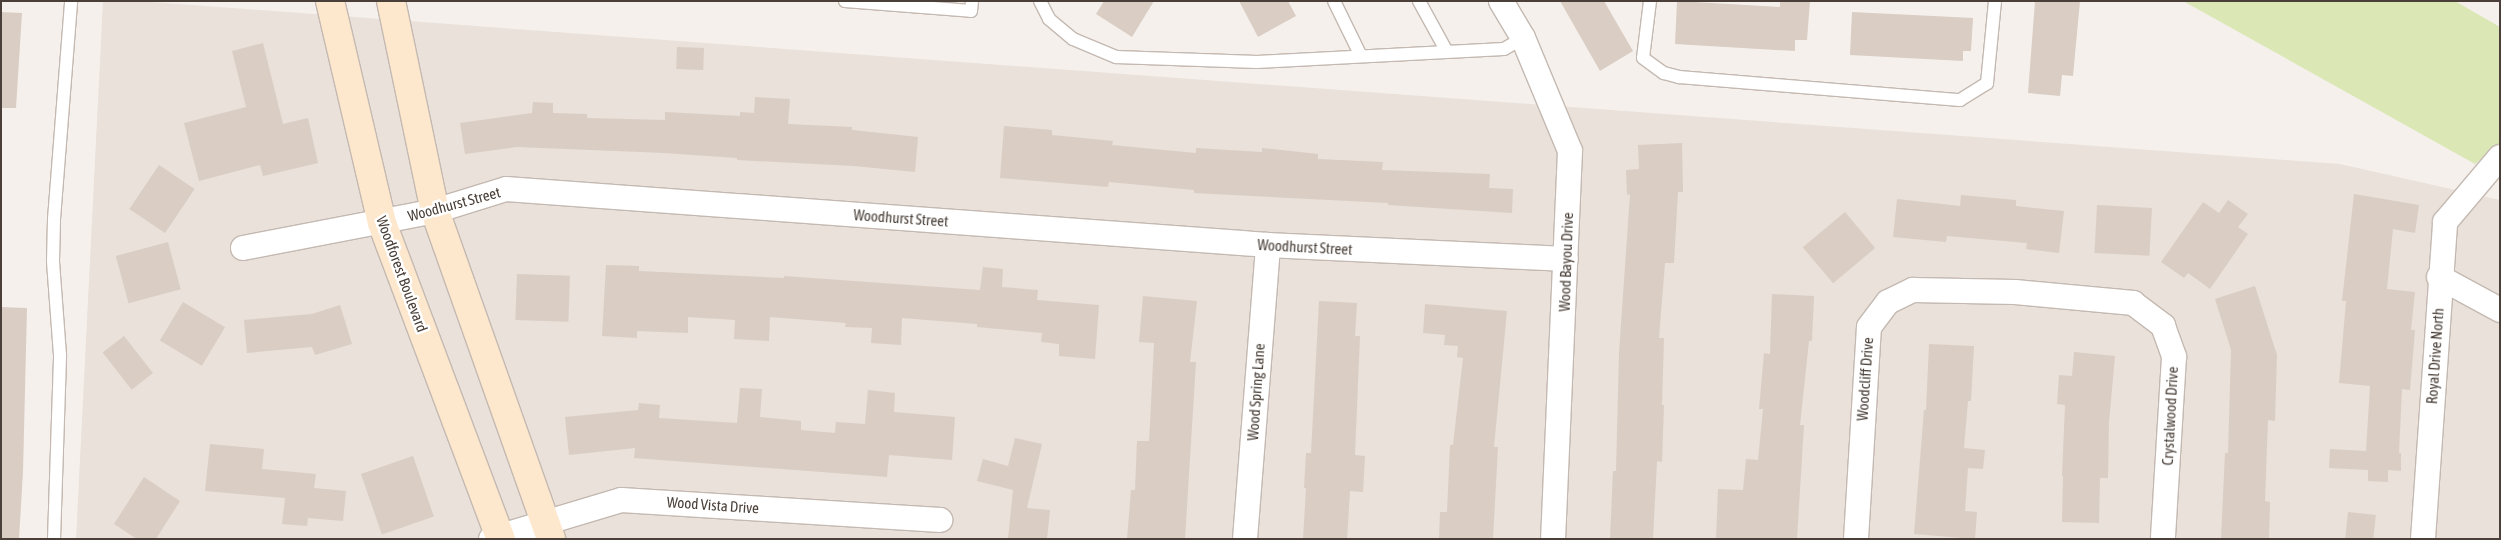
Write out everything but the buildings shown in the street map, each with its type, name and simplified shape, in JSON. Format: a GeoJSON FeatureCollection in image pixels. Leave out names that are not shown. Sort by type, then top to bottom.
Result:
{"type":"FeatureCollection","features":[{"type":"Feature","properties":{"kind":"street","name":"Woodforest Boulevard"},"geometry":{"type":"LineString","coordinates":[[330,1],[382,223],[497,537]]}},
{"type":"Feature","properties":{"kind":"street"},"geometry":{"type":"LineString","coordinates":[[390,1],[434,211],[548,530]]}},
{"type":"Feature","properties":{"kind":"street","name":"Wood Bayou Drive"},"geometry":{"type":"LineString","coordinates":[[1501,1],[1523,38],[1570,151],[1553,539]]}},
{"type":"Feature","properties":{"kind":"street","name":"Royal Drive North"},"geometry":{"type":"LineString","coordinates":[[2423,539],[2445,222],[2500,157]]}},
{"type":"Feature","properties":{"kind":"street"},"geometry":{"type":"LineString","coordinates":[[2476,186],[2500,181]]}},
{"type":"Feature","properties":{"kind":"street","name":"Woodhurst Street"},"geometry":{"type":"LineString","coordinates":[[243,248],[382,223],[434,211],[506,190],[1268,245],[1566,259]]}},
{"type":"Feature","properties":{"kind":"street","name":"Wood Spring Lane"},"geometry":{"type":"LineString","coordinates":[[1245,539],[1268,245]]}},
{"type":"Feature","properties":{"kind":"street"},"geometry":{"type":"LineString","coordinates":[[2440,277],[2500,310]]}},
{"type":"Feature","properties":{"kind":"street","name":"Woodcliff Drive"},"geometry":{"type":"LineString","coordinates":[[1856,539],[1868,327],[1888,302],[1913,290],[1961,291]]}},
{"type":"Feature","properties":{"kind":"street","name":"Crystalwood Drive"},"geometry":{"type":"LineString","coordinates":[[1961,291],[2014,292],[2133,303],[2163,326],[2174,357],[2163,539]]}},
{"type":"Feature","properties":{"kind":"street","name":"Wood Vista Drive"},"geometry":{"type":"LineString","coordinates":[[497,537],[548,530],[621,500],[940,520]]}},
{"type":"Feature","properties":{"kind":"lane"},"geometry":{"type":"LineString","coordinates":[[54,539],[60,355],[54,290],[54,219],[71,1]]}},
{"type":"Feature","properties":{"kind":"lane"},"geometry":{"type":"LineString","coordinates":[[844,1],[971,11],[972,1]]}},
{"type":"Feature","properties":{"kind":"lane"},"geometry":{"type":"LineString","coordinates":[[1040,1],[1049,19],[1073,39],[1116,57],[1257,62],[1504,49],[1523,38]]}},
{"type":"Feature","properties":{"kind":"lane"},"geometry":{"type":"LineString","coordinates":[[1334,1],[1361,56]]}},
{"type":"Feature","properties":{"kind":"lane"},"geometry":{"type":"LineString","coordinates":[[1419,1],[1447,52]]}},
{"type":"Feature","properties":{"kind":"lane"},"geometry":{"type":"LineString","coordinates":[[1650,1],[1643,58],[1664,73],[1679,77],[1960,100],[1987,83],[1994,1]]}},
{"type":"Feature","properties":{"kind":"shaded area"},"geometry":{"type":"Polygon","coordinates":[[[103,1],[138,1],[2340,164],[2500,200],[2500,539],[76,539],[103,1]]]}},
{"type":"Feature","properties":{"kind":"green space"},"geometry":{"type":"Polygon","coordinates":[[[2183,1],[2455,1],[2500,27],[2500,144],[2475,164],[2183,1]]]}}]}
